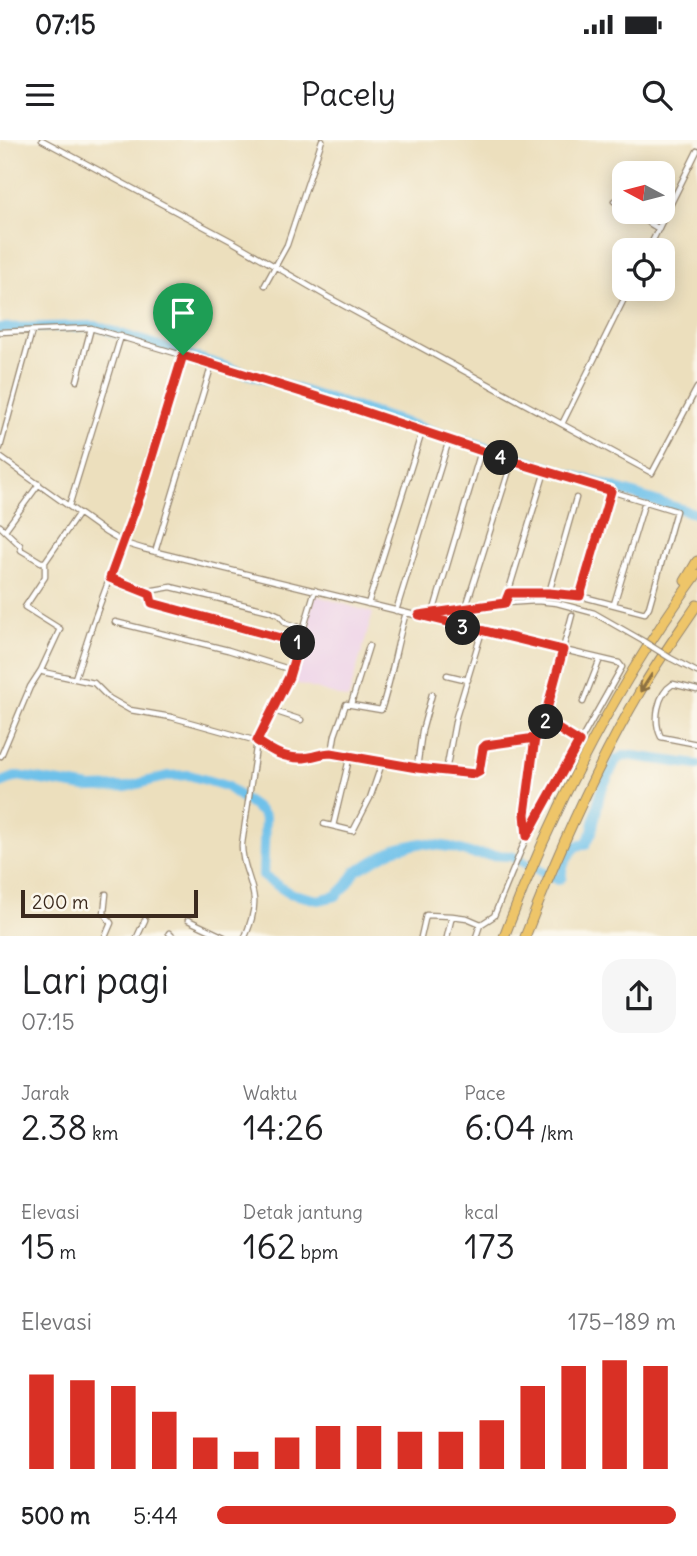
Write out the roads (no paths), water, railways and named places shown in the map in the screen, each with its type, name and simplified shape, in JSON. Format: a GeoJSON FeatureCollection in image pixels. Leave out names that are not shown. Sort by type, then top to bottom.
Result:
{"type":"FeatureCollection","features":[{"type":"Feature","properties":{"kind":"highway"},"geometry":{"type":"LineString","coordinates":[[504,936],[540,848],[581,763],[697,561]]}},
{"type":"Feature","properties":{"kind":"highway"},"geometry":{"type":"LineString","coordinates":[[660,625],[697,574]]}},
{"type":"Feature","properties":{"kind":"highway"},"geometry":{"type":"LineString","coordinates":[[525,936],[542,891],[595,775],[642,689],[697,605]]}},
{"type":"Feature","properties":{"kind":"street"},"geometry":{"type":"LineString","coordinates":[[42,140],[652,473],[697,388]]}},
{"type":"Feature","properties":{"kind":"street"},"geometry":{"type":"LineString","coordinates":[[265,285],[287,244],[321,140]]}},
{"type":"Feature","properties":{"kind":"street"},"geometry":{"type":"LineString","coordinates":[[654,238],[697,151]]}},
{"type":"Feature","properties":{"kind":"street"},"geometry":{"type":"LineString","coordinates":[[651,224],[659,229]]}},
{"type":"Feature","properties":{"kind":"street"},"geometry":{"type":"LineString","coordinates":[[562,424],[623,301]]}},
{"type":"Feature","properties":{"kind":"street"},"geometry":{"type":"LineString","coordinates":[[77,381],[91,328]]}},
{"type":"Feature","properties":{"kind":"street"},"geometry":{"type":"LineString","coordinates":[[0,332],[91,328],[356,409],[512,461],[674,509],[676,514],[647,612],[643,614],[580,596],[509,593]]}},
{"type":"Feature","properties":{"kind":"street"},"geometry":{"type":"LineString","coordinates":[[0,448],[32,331]]}},
{"type":"Feature","properties":{"kind":"street"},"geometry":{"type":"LineString","coordinates":[[69,506],[121,336]]}},
{"type":"Feature","properties":{"kind":"street"},"geometry":{"type":"LineString","coordinates":[[75,678],[124,543],[183,355]]}},
{"type":"Feature","properties":{"kind":"street"},"geometry":{"type":"LineString","coordinates":[[155,552],[212,364]]}},
{"type":"Feature","properties":{"kind":"street"},"geometry":{"type":"LineString","coordinates":[[368,604],[422,432]]}},
{"type":"Feature","properties":{"kind":"street"},"geometry":{"type":"LineString","coordinates":[[396,611],[449,440]]}},
{"type":"Feature","properties":{"kind":"street"},"geometry":{"type":"LineString","coordinates":[[433,613],[481,451]]}},
{"type":"Feature","properties":{"kind":"street"},"geometry":{"type":"LineString","coordinates":[[0,457],[124,543],[619,663],[621,669],[521,847],[493,918],[481,924],[476,936]]}},
{"type":"Feature","properties":{"kind":"street"},"geometry":{"type":"LineString","coordinates":[[466,607],[512,461]]}},
{"type":"Feature","properties":{"kind":"street"},"geometry":{"type":"LineString","coordinates":[[505,603],[545,471]]}},
{"type":"Feature","properties":{"kind":"street"},"geometry":{"type":"LineString","coordinates":[[5,530],[39,484]]}},
{"type":"Feature","properties":{"kind":"street"},"geometry":{"type":"LineString","coordinates":[[580,596],[611,491]]}},
{"type":"Feature","properties":{"kind":"street"},"geometry":{"type":"LineString","coordinates":[[549,593],[576,498]]}},
{"type":"Feature","properties":{"kind":"street"},"geometry":{"type":"LineString","coordinates":[[614,604],[645,501]]}},
{"type":"Feature","properties":{"kind":"street"},"geometry":{"type":"LineString","coordinates":[[1,756],[30,687],[60,629],[25,607],[45,577],[45,562],[79,513]]}},
{"type":"Feature","properties":{"kind":"street"},"geometry":{"type":"LineString","coordinates":[[0,526],[20,545],[21,550],[45,562]]}},
{"type":"Feature","properties":{"kind":"street"},"geometry":{"type":"LineString","coordinates":[[110,578],[150,594]]}},
{"type":"Feature","properties":{"kind":"street"},"geometry":{"type":"LineString","coordinates":[[299,643],[153,604],[149,600],[150,594],[156,589],[177,588],[270,611],[279,615],[286,623],[304,628]]}},
{"type":"Feature","properties":{"kind":"street"},"geometry":{"type":"LineString","coordinates":[[247,936],[254,907],[252,889],[242,858],[257,741],[292,670],[315,590]]}},
{"type":"Feature","properties":{"kind":"street"},"geometry":{"type":"LineString","coordinates":[[419,615],[466,607],[537,601],[579,608],[609,620],[697,673]]}},
{"type":"Feature","properties":{"kind":"street"},"geometry":{"type":"LineString","coordinates":[[331,753],[345,705],[382,710],[405,613]]}},
{"type":"Feature","properties":{"kind":"street"},"geometry":{"type":"LineString","coordinates":[[527,836],[525,814],[535,738],[544,720],[572,615]]}},
{"type":"Feature","properties":{"kind":"street"},"geometry":{"type":"LineString","coordinates":[[116,622],[228,650],[292,670]]}},
{"type":"Feature","properties":{"kind":"street"},"geometry":{"type":"LineString","coordinates":[[446,771],[452,733],[482,631]]}},
{"type":"Feature","properties":{"kind":"street"},"geometry":{"type":"LineString","coordinates":[[351,704],[369,646]]}},
{"type":"Feature","properties":{"kind":"street"},"geometry":{"type":"LineString","coordinates":[[583,702],[600,659]]}},
{"type":"Feature","properties":{"kind":"street"},"geometry":{"type":"LineString","coordinates":[[41,670],[44,673],[94,683],[109,698],[130,710],[172,717],[257,741],[280,756],[304,758],[319,753],[331,753],[417,768],[478,773],[486,745],[535,738]]}},
{"type":"Feature","properties":{"kind":"street"},"geometry":{"type":"LineString","coordinates":[[447,675],[468,680]]}},
{"type":"Feature","properties":{"kind":"street"},"geometry":{"type":"LineString","coordinates":[[697,690],[673,684],[669,686],[661,699],[657,720],[661,737],[697,744]]}},
{"type":"Feature","properties":{"kind":"street"},"geometry":{"type":"LineString","coordinates":[[417,768],[422,731],[432,694]]}},
{"type":"Feature","properties":{"kind":"street"},"geometry":{"type":"LineString","coordinates":[[271,710],[301,720]]}},
{"type":"Feature","properties":{"kind":"street"},"geometry":{"type":"LineString","coordinates":[[544,720],[579,742]]}},
{"type":"Feature","properties":{"kind":"street"},"geometry":{"type":"LineString","coordinates":[[333,826],[350,755]]}},
{"type":"Feature","properties":{"kind":"street"},"geometry":{"type":"LineString","coordinates":[[324,824],[354,831],[383,763]]}},
{"type":"Feature","properties":{"kind":"street"},"geometry":{"type":"LineString","coordinates":[[104,936],[111,924],[104,913],[106,894]]}},
{"type":"Feature","properties":{"kind":"street"},"geometry":{"type":"LineString","coordinates":[[421,936],[426,915],[467,918],[481,924]]}},
{"type":"Feature","properties":{"kind":"street"},"geometry":{"type":"LineString","coordinates":[[447,936],[452,916]]}},
{"type":"Feature","properties":{"kind":"street"},"geometry":{"type":"LineString","coordinates":[[137,936],[145,920]]}},
{"type":"Feature","properties":{"kind":"street"},"geometry":{"type":"LineString","coordinates":[[188,920],[224,936]]}},
{"type":"Feature","properties":{"kind":"waterway"},"geometry":{"type":"LineString","coordinates":[[0,328],[95,326],[697,514]]}},
{"type":"Feature","properties":{"kind":"waterway"},"geometry":{"type":"LineString","coordinates":[[0,783],[18,776],[91,788],[126,787],[168,776],[189,775],[226,786],[265,817],[263,876],[289,893],[318,900],[336,896],[356,871],[395,849],[422,843],[473,854],[511,856],[558,880],[562,877],[564,864],[571,853],[576,846],[586,844],[592,832],[600,793],[616,760],[626,755],[697,765]]}}]}
